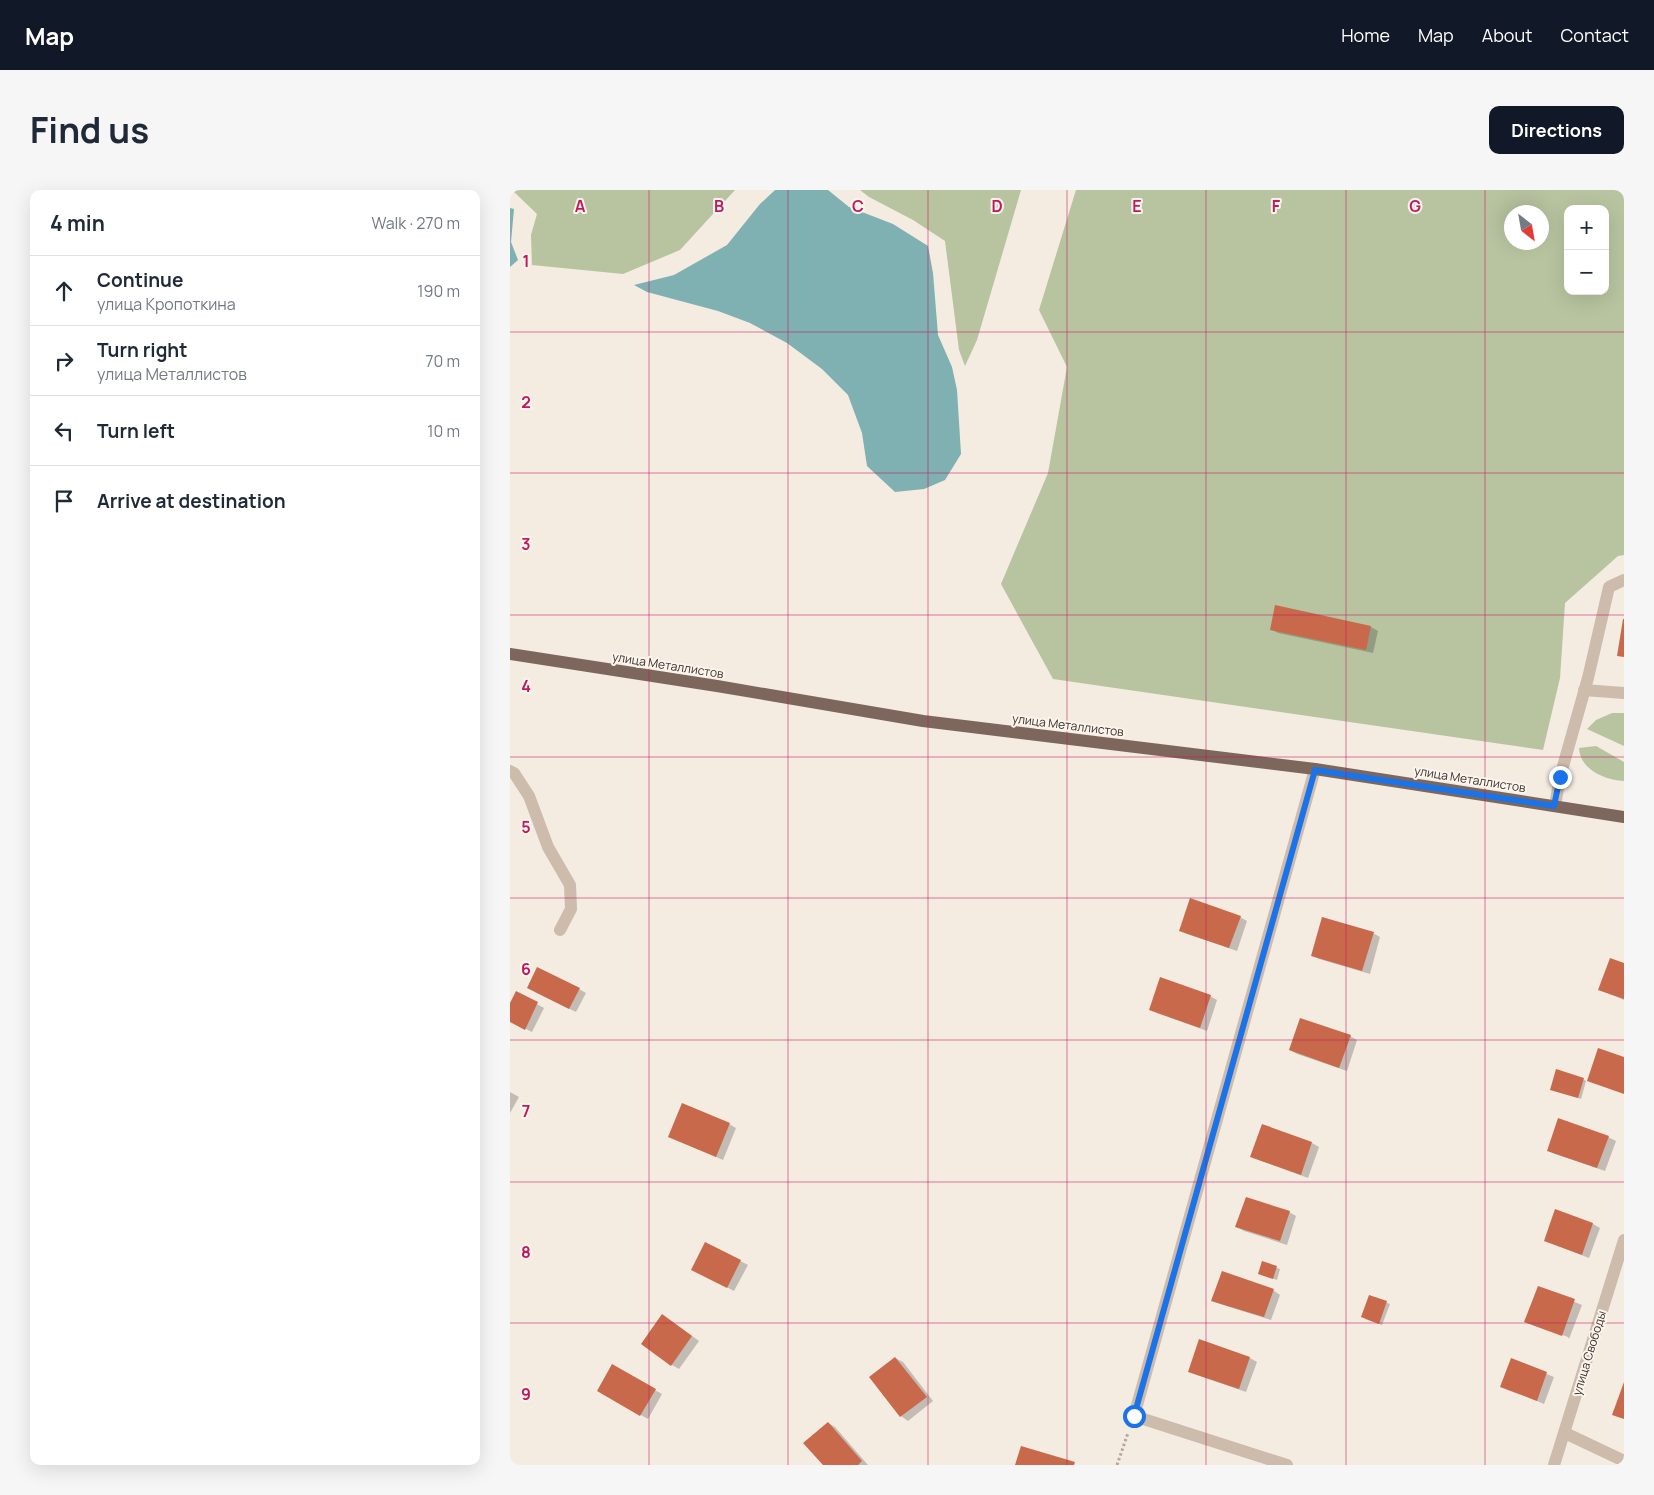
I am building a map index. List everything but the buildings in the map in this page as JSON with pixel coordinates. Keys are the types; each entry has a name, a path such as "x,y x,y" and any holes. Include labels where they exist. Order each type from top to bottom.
{"main road":[{"name":"улица Металлистов","path":"510,654 717,686 922,721 1315,770 1624,817"}],"street":[{"path":"1554,806 1608,587 1624,580"},
{"path":"1584,690 1624,693"},
{"path":"1287,1465 1134,1416 1315,770"},
{"path":"510,771 514,773 528,796 548,847 570,885 571,909 560,930"},
{"name":"улица Свободы","path":"1554,1465 1624,1240"},
{"path":"1565,1433 1624,1461"}],"path":[{"path":"1116,1465 1134,1416"}],"green space":[{"path":"512,190 735,190 680,250 623,274 532,265 531,235 537,214"},
{"path":"860,190 1021,190 977,340 965,366 959,350 945,241 913,220 869,197"},
{"path":"1076,190 1624,190 1624,555 1618,556 1565,603 1560,678 1543,750 1053,679 1001,584 1048,473 1067,367 1039,310"},
{"path":"1612,713 1624,713 1624,746 1587,729 1596,720"},
{"path":"1596,746 1624,762 1624,781 1602,776 1589,768 1584,762 1580,756 1579,748"}],"water":[{"path":"775,190 828,190 849,207 893,224 928,246 933,273 938,335 952,367 957,390 961,454 945,480 924,489 895,492 867,466 862,433 848,395 822,369 787,343 750,323 718,311 647,292 634,285 674,275 727,245 760,204"},
{"path":"510,208 514,209 511,242 518,260 510,267"}],"route":[{"path":"1134,1416 1315,770 1554,806 1560,777"}]}
